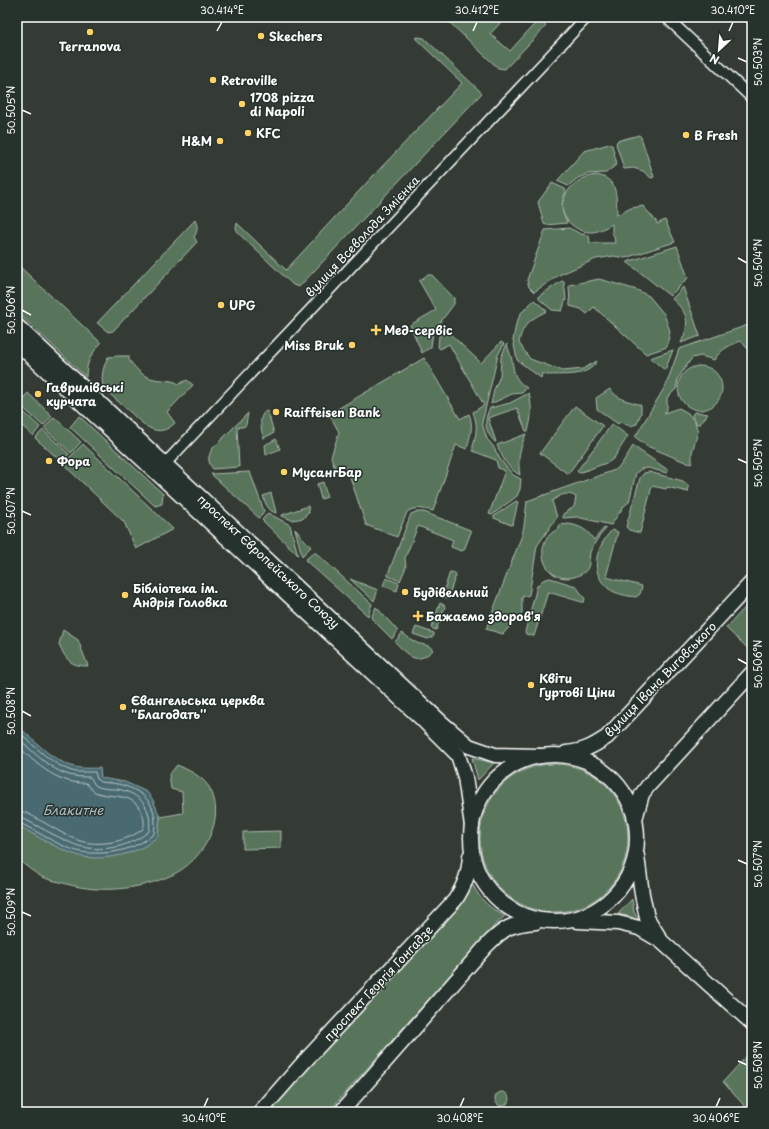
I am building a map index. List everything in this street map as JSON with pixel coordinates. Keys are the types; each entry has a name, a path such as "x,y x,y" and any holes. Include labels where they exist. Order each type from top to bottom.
{"main road":[{"name":"проспект Європейського Союзу","path":"17,326 161,468 458,755 465,777 472,826"},
{"name":"проспект Європейського Союзу","path":"17,343 161,468 469,746 495,755 540,756"},
{"name":"вулиця Івана Виговського","path":"556,755 580,752 593,746 607,736 752,582"},
{"path":"635,819 642,794 648,786 752,673"},
{"path":"551,921 534,919 517,912 498,899 490,891 480,877 474,860 471,843 472,826 478,804 484,794 494,780 513,766 523,761 540,756 571,756 600,768 612,778 622,790 630,804 635,819 642,894 647,918 661,941"},
{"name":"проспект Георгія Гонгадзе","path":"260,1112 303,1063 455,900 467,879 471,843"},
{"path":"566,920 581,917 595,911 607,902 627,879 637,850"},
{"path":"341,1112 487,945 502,930 519,923 566,920 618,923 639,928 661,941 752,1023"}],"street":[{"name":"вулиця Всеволода Змієнка","path":"161,468 587,17"},
{"path":"666,17 752,98"}],"green space":[{"path":"446,17 506,17 490,34 510,51 539,19 546,26 505,69 498,68 449,22"},
{"path":"415,38 424,38 482,93 299,287 293,285 238,233 236,228 237,223 286,270 462,83"},
{"path":"639,135 641,137 654,177 651,178 643,171 633,168 624,169 616,144 617,141"},
{"path":"609,144 612,145 617,164 606,173 588,174 578,178 568,186 557,181 584,151"},
{"path":"596,175 609,180 615,189 617,215 631,208 643,206 657,224 665,220 675,242 625,258 614,256 596,259 559,275 534,292 529,287 527,280 545,230 569,228 581,234 589,235 590,243 615,243 612,233 612,224 595,232 586,232 571,224 562,209 562,202 566,194 575,183 587,177"},
{"path":"552,183 565,189 566,191 562,206 563,214 567,223 544,224 538,202"},
{"path":"195,220 197,228 194,237 197,242 113,331 108,332 97,323"},
{"path":"677,246 688,278 670,296 627,262"},
{"path":"17,264 101,343 94,351 90,359 86,377 17,312"},
{"path":"427,275 432,275 454,298 454,304 433,332 431,347 422,353 410,325 436,310 419,281"},
{"path":"599,279 637,290 649,296 664,314 670,331 667,347 646,354 594,307 587,314 581,309 570,306 569,285"},
{"path":"562,281 564,282 566,299 562,311 552,310 539,299 539,296"},
{"path":"683,287 700,336 681,343 687,324 685,314 678,304 672,299"},
{"path":"534,300 547,311 528,323 520,336 519,343 530,359 563,371 583,369 597,361 593,366 582,373 568,375 547,375 542,373 541,378 517,360 513,340 516,324 521,313"},
{"path":"748,325 752,325 752,354 741,341 726,348 714,360 701,356 692,358 678,378 676,389 667,398 667,410 664,413 679,408 688,413 695,422 698,432 692,452 692,463 690,464 647,446 635,437 666,385 679,349"},
{"path":"443,329 446,330 481,363 501,342 504,344 498,355 482,423 487,439 493,446 500,459 513,475 521,479 520,489 517,496 492,515 489,514 505,471 498,468 496,460 473,451 476,421 473,412 484,405 449,344 440,349 438,347 439,336"},
{"path":"507,344 516,376 527,388 522,393 512,394 491,404 494,390 500,376 501,357"},
{"path":"673,350 665,370 650,358"},
{"path":"129,356 129,360 135,367 148,377 172,381 179,384 187,380 193,385 167,412 175,423 162,430 151,429 140,422 104,389 102,380 108,357"},
{"path":"424,358 460,419 469,414 471,431 467,449 456,445 433,511 413,509 407,512 397,537 366,525 347,468 336,472 331,457 339,432 329,414"},
{"path":"696,366 704,366 716,372 722,384 722,392 716,404 704,410 696,410 684,404 678,392 678,384 684,372"},
{"path":"610,389 616,396 641,405 641,413 637,424 630,426 620,422 618,424 597,409 596,398"},
{"path":"28,393 52,416 43,426 18,403"},
{"path":"529,393 531,412 528,431 526,431 517,408 488,418 495,442 489,434 486,426 486,417 490,408 510,403"},
{"path":"17,406 40,427 33,436 17,421"},
{"path":"575,406 603,426 568,474 540,453"},
{"path":"266,411 268,412 274,433 263,438 261,420"},
{"path":"248,413 246,425 243,427 237,427 239,467 213,469 209,459 212,449"},
{"path":"693,413 708,414 700,424 697,424 692,416"},
{"path":"79,416 163,494 162,504 155,506 70,427"},
{"path":"54,417 81,442 71,453 44,428"},
{"path":"612,424 628,436 614,458 609,462 579,473 577,471"},
{"path":"43,430 69,454 62,462 35,438"},
{"path":"526,434 520,454 520,475 509,466 503,458 497,445"},
{"path":"276,439 280,449 266,455 265,445"},
{"path":"83,444 173,529 136,549 124,522 63,464"},
{"path":"633,446 668,470 667,473 648,468 641,469 636,473 629,502 624,506 611,525 577,517 563,518 563,514 574,507 576,497 573,495 564,494 552,501 557,517 537,546 529,595 522,597 522,613 503,634 486,629 522,535 527,501 615,470 621,465"},
{"path":"250,472 264,511 259,518 211,474"},
{"path":"649,472 683,481 689,486 688,492 667,487 666,489 652,486 640,533 629,530 626,527 640,478 644,473"},
{"path":"323,482 327,497 321,499 317,484"},
{"path":"271,493 276,513 269,509 263,496"},
{"path":"516,501 518,502 513,524 511,525 494,518 494,516"},
{"path":"308,506 309,513 306,514 304,518 292,520 282,516 282,515"},
{"path":"416,512 424,512 470,530 471,532 464,550 461,551 451,547 453,540 418,526 405,558 406,567 400,581 388,576 388,574 411,514"},
{"path":"268,513 290,525 298,555 262,520"},
{"path":"569,524 583,529 594,540 604,528 606,529 601,534 590,552 589,565 585,572 567,578 558,576 551,572 543,557 543,548 545,540 559,529 559,525"},
{"path":"295,529 311,547 302,556"},
{"path":"612,530 618,532 606,577 642,586 640,594 636,597 612,591 602,582 598,575 598,552 606,537"},
{"path":"313,553 316,553 372,604 368,616 305,560"},
{"path":"450,572 455,573 456,575 447,598 442,596"},
{"path":"386,578 399,583 397,591 383,586"},
{"path":"550,578 576,586 585,599 584,602 548,592 534,636 526,634 525,632 537,586 543,580"},
{"path":"350,579 378,590 374,601"},
{"path":"752,600 752,652 726,628"},
{"path":"440,603 445,607 436,630 431,628"},
{"path":"376,607 398,631 392,639 371,618"},
{"path":"416,627 434,633 434,636 428,639 413,634"},
{"path":"63,630 78,640 88,666 77,665 69,661 64,654 59,644"},
{"path":"402,633 415,642 427,645 433,650 421,658 408,655 395,642"},
{"path":"472,758 494,763 478,780"},
{"path":"561,764 575,767 595,776 611,791 616,797 625,817 628,838 627,852 619,873 616,879 601,895 595,900 575,909 561,912 547,912 533,909 513,900 492,879 481,852 480,831 483,817 492,797 513,776 540,765"},
{"path":"177,765 194,774 206,783 214,799 216,812 214,825 202,849 194,860 172,875 145,885 116,889 88,888 44,878 17,859 17,825 53,845 158,836 160,817 183,813 182,792 171,789 169,775"},
{"path":"281,831 281,848 243,849 243,832"},
{"path":"473,885 486,904 505,916 496,924 328,1112 268,1112"},
{"path":"632,899 634,912 640,922 632,917 618,914"},
{"path":"752,1050 752,1112 750,1112 723,1082"},
{"path":"499,1092 505,1092 509,1096 509,1102 505,1106 499,1106 495,1102 495,1096"}],"water":[{"name":"Блакитне","path":"17,725 51,755 59,760 78,768 100,768 101,778 125,782 147,792 153,800 160,817 158,836 143,847 129,853 112,857 95,858 73,854 17,825"}],"place":[{"name":"Terranova","path":"90,32"},
{"name":"Skechers","path":"261,36"},
{"name":"Retroville","path":"213,80"},
{"name":"1708 pizza di Napoli","path":"242,104"},
{"name":"KFC","path":"248,133"},
{"name":"B Fresh","path":"686,135"},
{"name":"H&M","path":"220,141"},
{"name":"UPG","path":"221,305"},
{"name":"Мед-сервіс","path":"376,330"},
{"name":"Miss Bruk","path":"352,345"},
{"name":"Гаврилівські курчата","path":"38,394"},
{"name":"Raiffeisen Bank","path":"276,412"},
{"name":"Фора","path":"49,461"},
{"name":"МусангБар","path":"284,472"},
{"name":"Будівельний","path":"405,592"},
{"name":"Бібліотека ім. Андрія Головка","path":"125,595"},
{"name":"Бажаємо здоров'я","path":"418,616"},
{"name":"Квіти Гуртові Ціни","path":"531,685"},
{"name":"Євангельська церква ''Благодать''","path":"123,707"}]}
